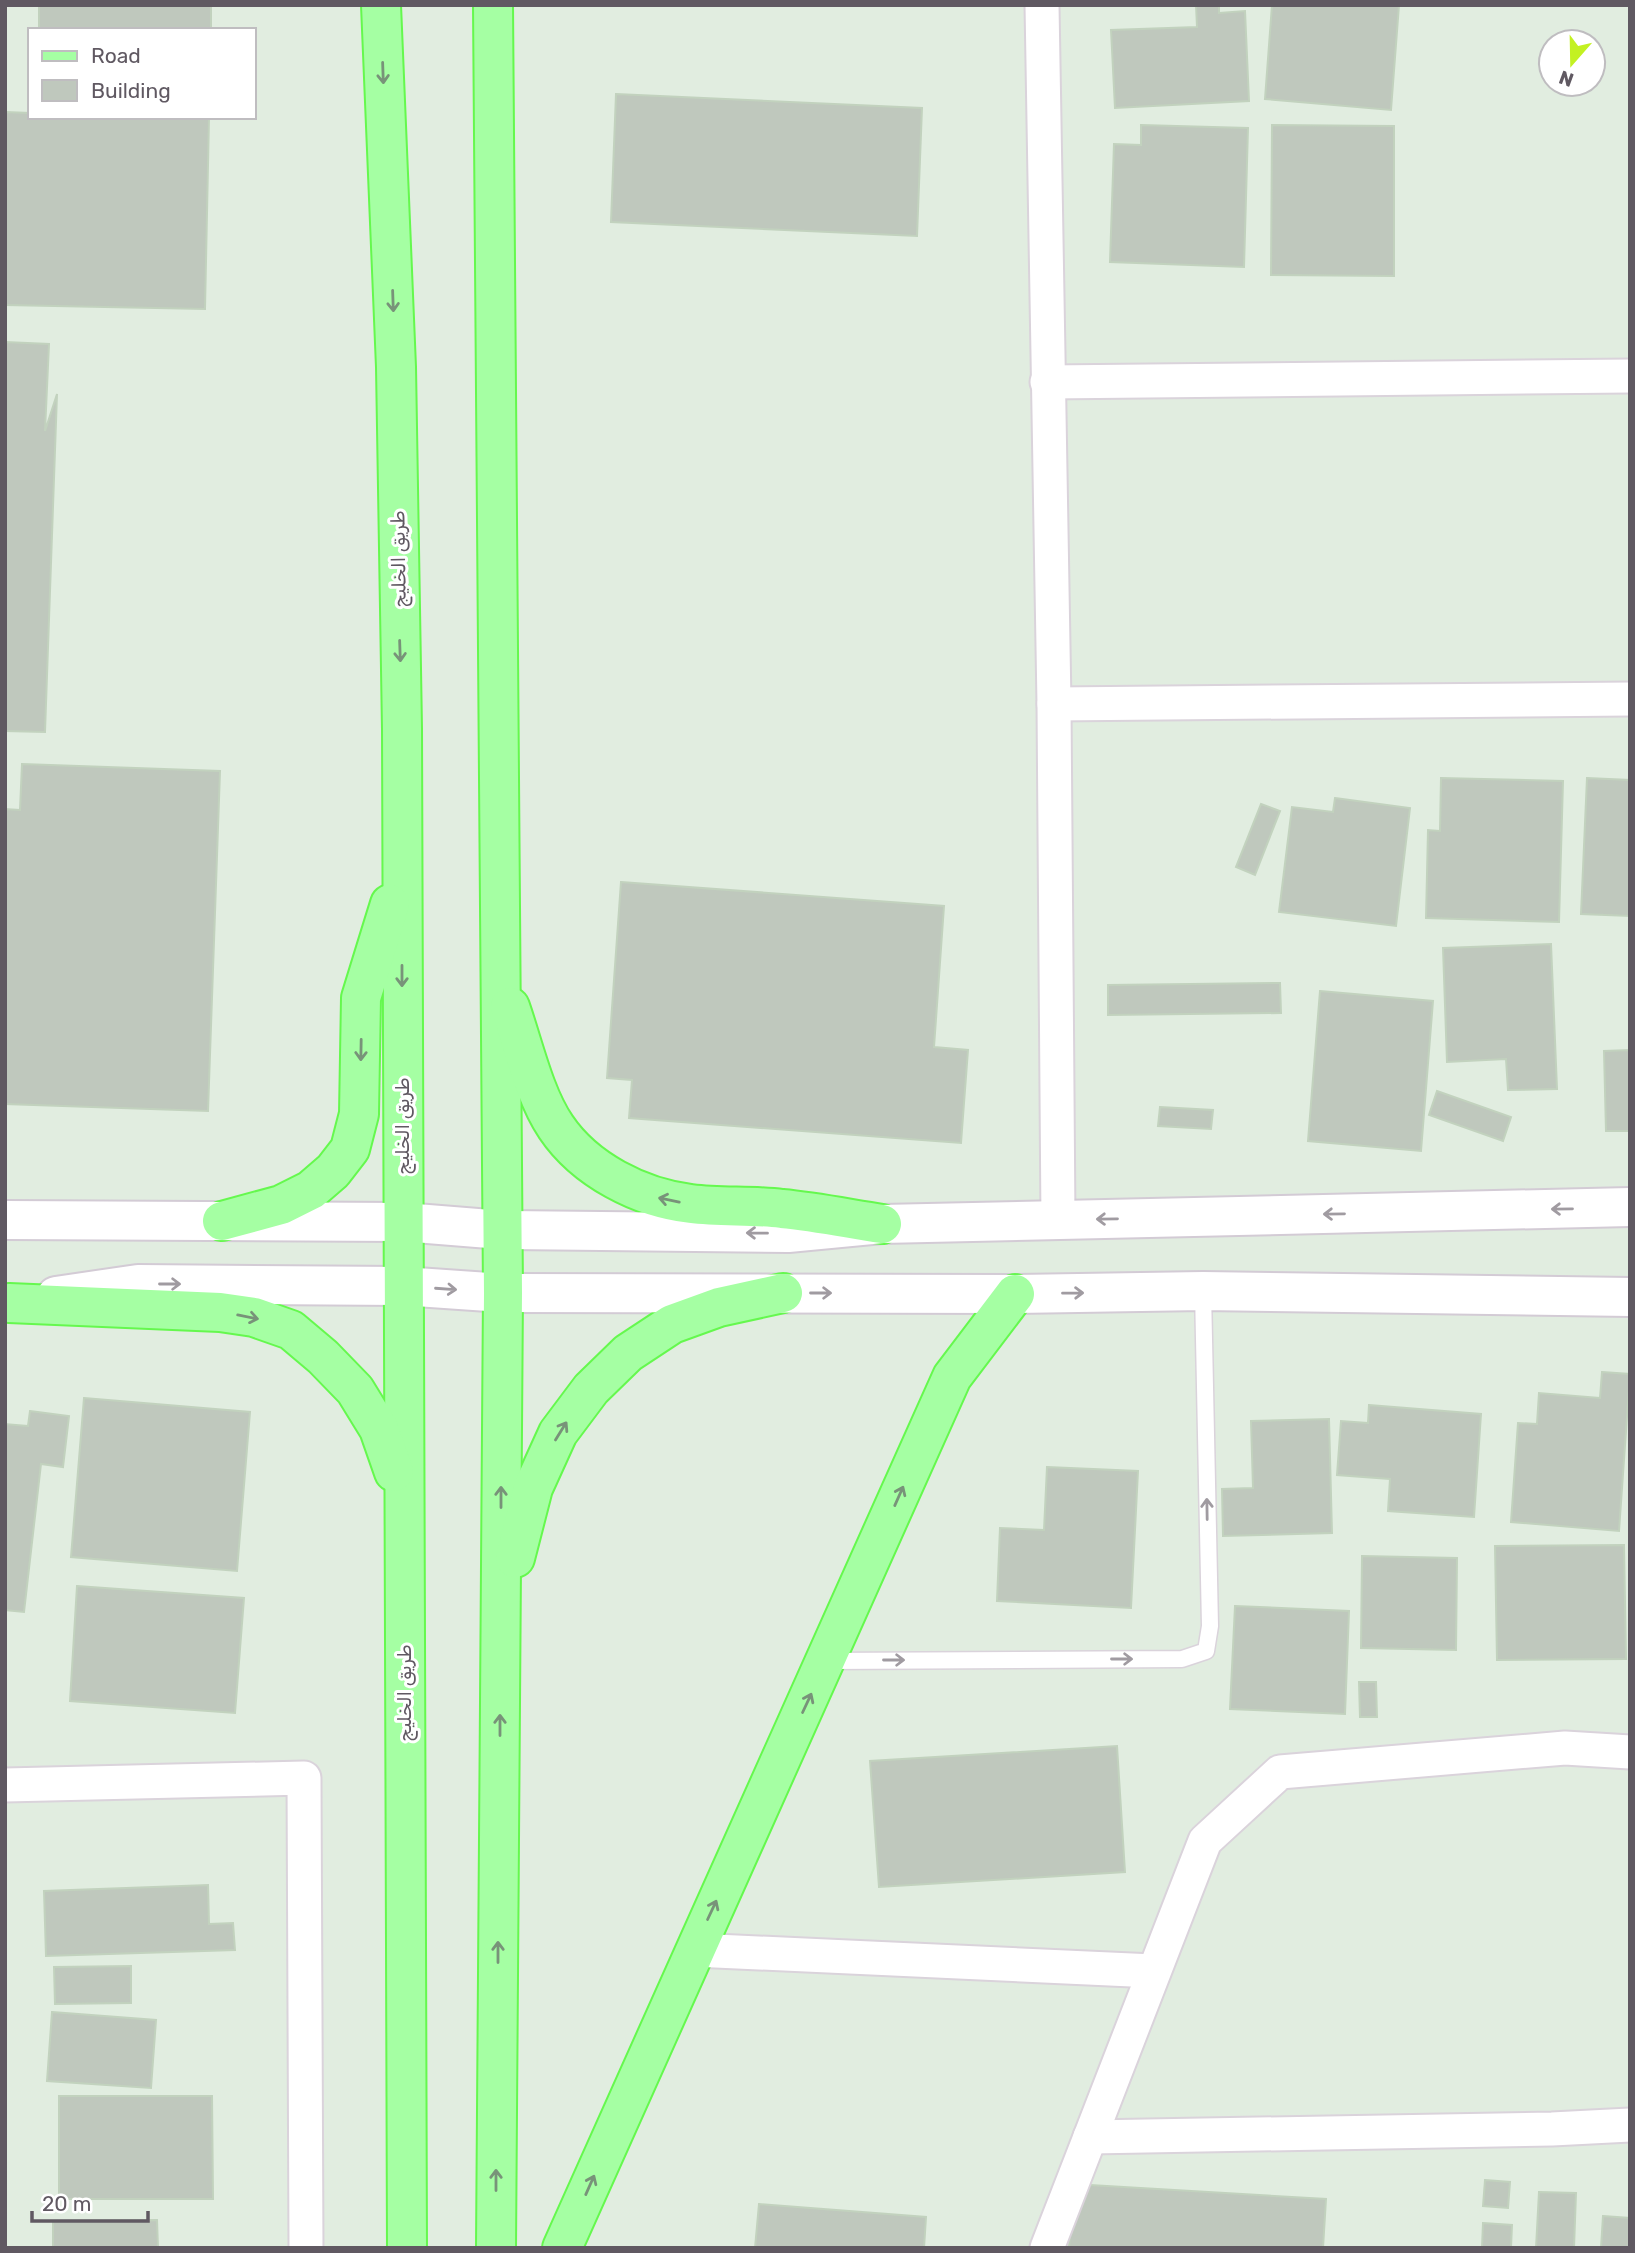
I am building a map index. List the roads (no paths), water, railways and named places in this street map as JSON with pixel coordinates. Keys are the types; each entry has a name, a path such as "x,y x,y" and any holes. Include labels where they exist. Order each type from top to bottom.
{"main road":[{"name":"طريق الخليج","path":"379,12 396,367 402,866 407,2248"},
{"path":"496,12 503,1293 496,2248"},
{"path":"222,1221 281,1205 311,1190 333,1171 350,1149 360,1105 361,998 402,866"},
{"path":"500,975 538,1090 555,1126 580,1155 608,1176 651,1196 691,1205 780,1208 882,1224"},
{"path":"501,1611 533,1488 558,1433 591,1389 628,1353 673,1324 719,1307 783,1293"},
{"path":"562,2248 952,1377 1015,1294"},
{"path":"7,1303 219,1312 254,1317 291,1330 323,1357 355,1390 379,1429 403,1495"}],"street":[{"path":"1042,5 1054,704 1058,1221"},
{"path":"1047,382 1630,376"},
{"path":"1054,704 1630,699"},
{"path":"5,1220 402,1222 502,1230 788,1233 882,1224 1630,1207"},
{"path":"7,1303 138,1283 402,1286 503,1293 1015,1294 1203,1291 1630,1297"},
{"path":"1047,2248 1205,1841 1280,1772 1565,1748 1630,1752"},
{"path":"5,1786 304,1779 306,2248"},
{"path":"694,1950 1154,1971"},
{"path":"1090,2137 1552,2129 1630,2125"}],"lane":[{"path":"826,1661 1182,1659 1206,1651 1210,1626 1203,1291"}]}
